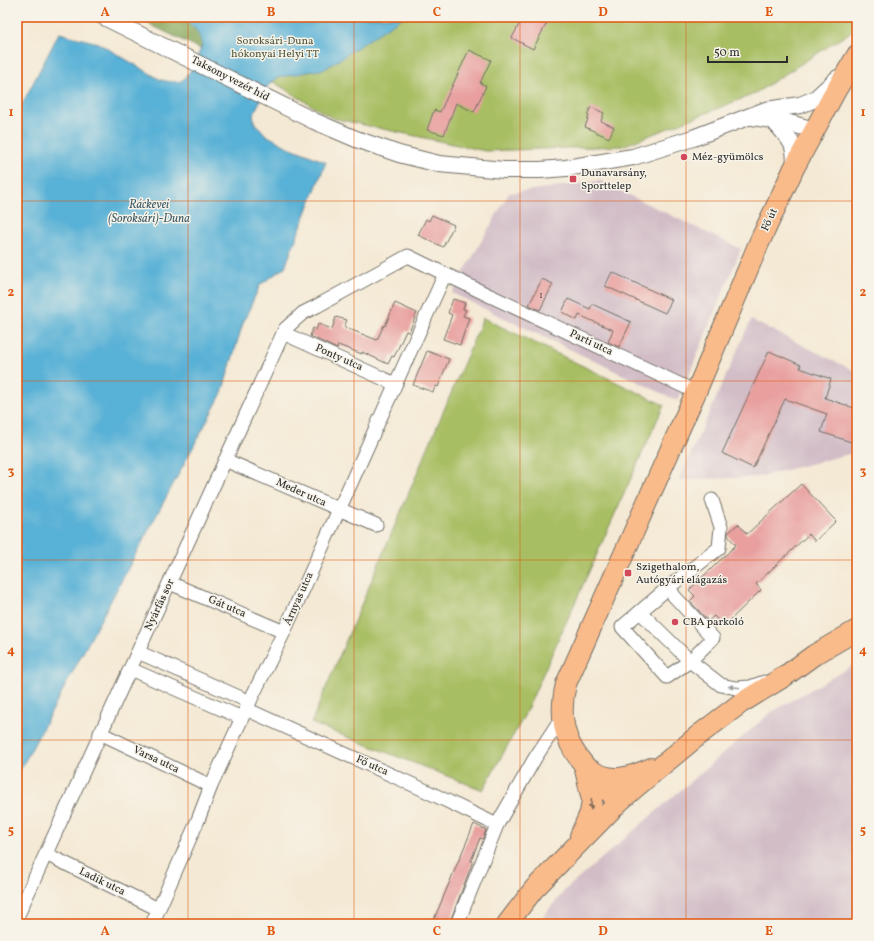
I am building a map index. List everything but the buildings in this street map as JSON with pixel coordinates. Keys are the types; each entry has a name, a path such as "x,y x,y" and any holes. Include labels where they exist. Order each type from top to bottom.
{"main road":[{"name":"Fő út","path":"584,765 574,752 562,717 562,700 566,684 696,392 759,243 794,168 854,60"},
{"path":"507,924 534,889 619,802 669,759 741,703 785,676 814,655 857,630"},
{"path":"584,765 602,776 615,779 636,775 669,759"},
{"path":"584,765 619,802"},
{"path":"575,847 590,813 592,800 584,765"}],"street":[{"name":"Taksony vezér híd","path":"104,17 314,122 356,139 399,154 439,164 504,170 566,168 633,157 693,138 766,110 800,105 815,99 829,88 854,60"},
{"path":"782,107 792,107 800,111 810,119 814,130"},
{"path":"749,117 772,119 814,130"},
{"path":"772,119 791,140 796,156 794,168"},
{"name":"Nyárfás sor","path":"17,917 285,329 303,312 317,306 408,256 445,274"},
{"name":"Parti utca","path":"445,274 696,392"},
{"name":"Árnyas utca","path":"152,924 198,820 211,786 284,632 445,274"},
{"name":"Ponty utca","path":"283,333 395,384"},
{"name":"Meder utca","path":"226,460 376,525"},
{"path":"669,587 674,596 713,638 690,661 667,677 622,627 669,587 720,548 721,527 712,500"},
{"name":"Gát utca","path":"170,583 284,632"},
{"path":"640,612 690,661 721,685 736,688 750,687 785,676"},
{"name":"Fő utca","path":"138,652 246,710 420,788 497,825"},
{"name":"Fő utca","path":"130,669 246,710"},
{"path":"457,924 497,825 535,758 562,717"},
{"name":"Varsa utca","path":"100,733 211,786"},
{"name":"Ladik utca","path":"46,854 158,909"}],"shaded area":[{"path":"600,181 741,249 678,401 452,293 509,193"},
{"path":"751,320 857,372 857,452 758,477 679,480"},
{"path":"857,663 857,924 537,924 565,890 770,713"}],"green space":[{"path":"134,17 178,17 193,26 201,38 201,49"},
{"name":"Soroksári-Duna hókonyai Helyi TT","path":"178,17 857,17 857,23 851,32 754,94 623,146 485,151 332,118 272,81 202,45 199,35 194,28"},
{"path":"483,318 664,405 524,716 483,790 311,723"}],"water":[{"name":"Ráckevei (Soroksári)-Duna","path":"178,17 403,17 325,69 280,77 272,81 267,87 253,115 255,123 266,135 286,146 326,162 285,267 260,285 243,323 222,393 17,776 17,114 59,33 98,43 161,80 174,82 181,81 190,70 202,45 199,35 194,28"}],"place":[{"name":"Méz-gyümölcs","path":"684,157"},
{"name":"Dunavarsány, Sporttelep","path":"573,179"},
{"name":"Szigethalom, Autógyári elágazás","path":"628,573"},
{"name":"CBA parkoló","path":"675,622"}]}
